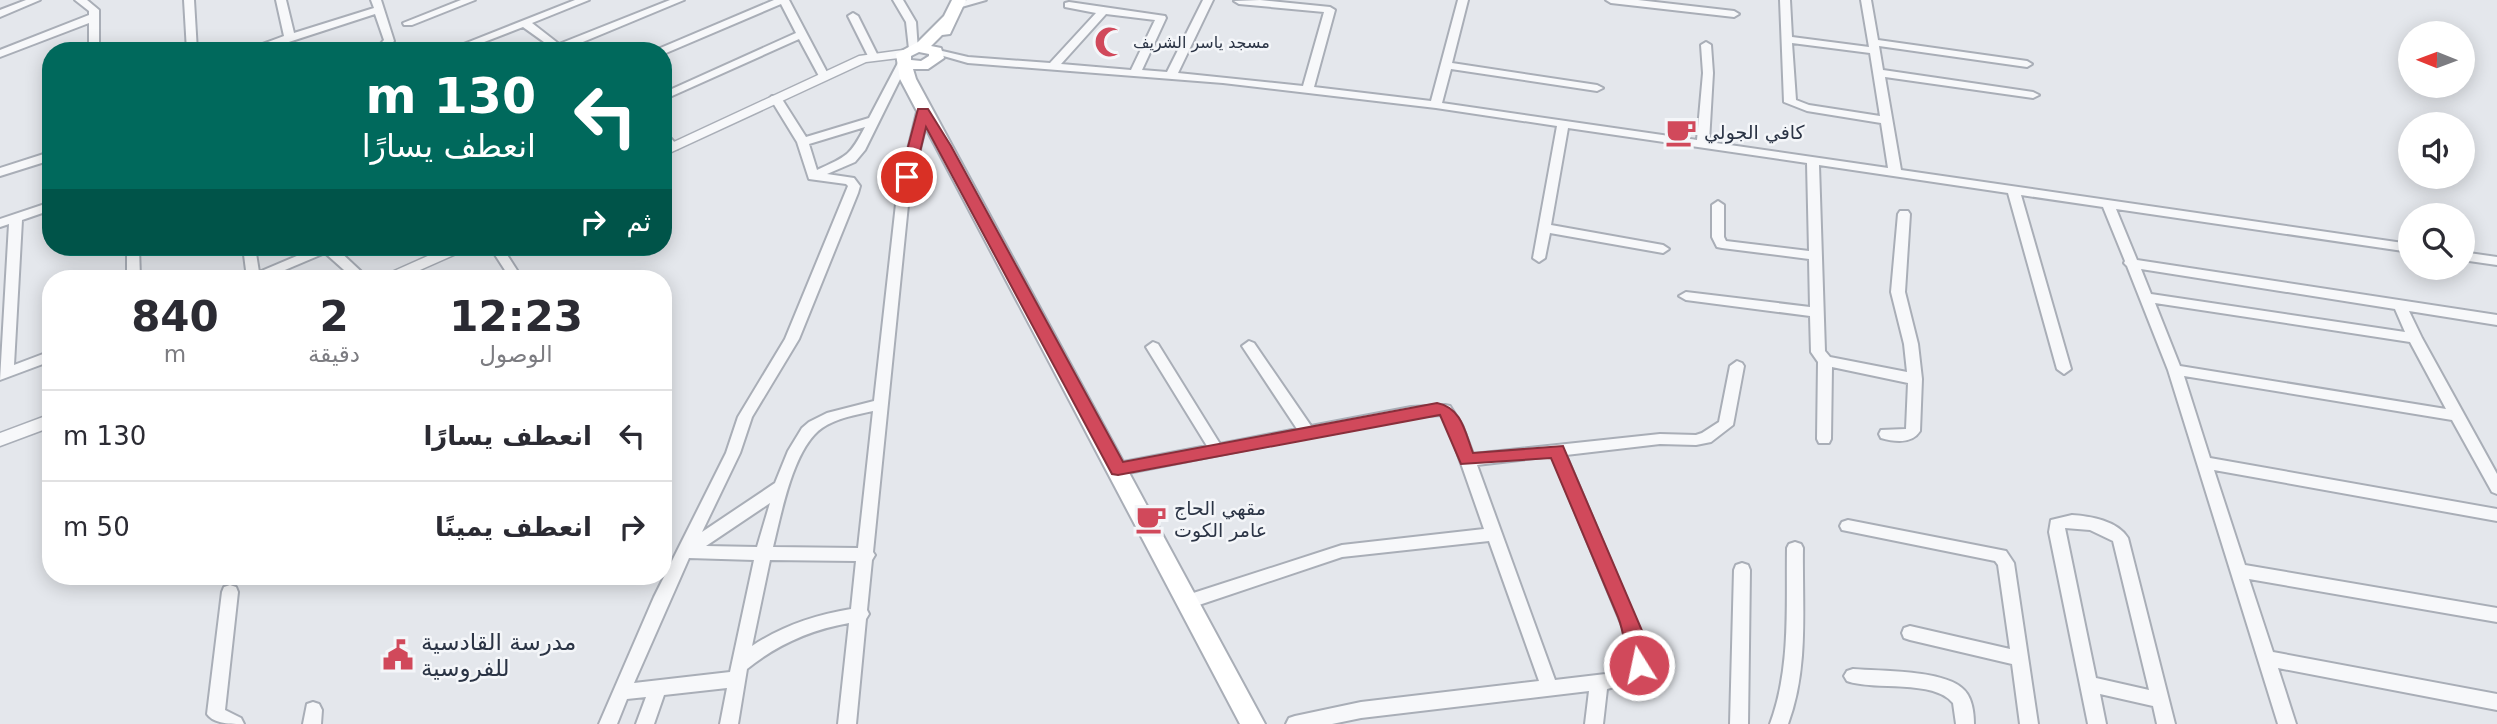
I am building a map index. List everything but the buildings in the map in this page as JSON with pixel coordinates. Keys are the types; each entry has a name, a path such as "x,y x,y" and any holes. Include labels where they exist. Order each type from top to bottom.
{"main road":[{"path":"913,90 916,78 933,58 959,2"},
{"path":"909,55 950,19"},
{"path":"909,55 933,58"},
{"path":"909,55 913,90 923,112 944,146 1253,724"}],"street":[{"path":"0,14 35,0"},
{"path":"80,0 93,8 94,42"},
{"path":"189,0 191,42"},
{"path":"281,0 290,38"},
{"path":"408,23 470,0"},
{"path":"475,42 584,0"},
{"path":"577,42 679,0"},
{"path":"672,47 783,0 824,76"},
{"path":"813,176 851,159 859,150 909,55 911,22 898,0"},
{"path":"959,2 981,0"},
{"path":"1171,76 1208,0"},
{"path":"1436,105 1463,0"},
{"path":"1611,0 1734,14"},
{"path":"1785,0 1790,102 1807,108 1886,120"},
{"path":"1866,0 1895,171"},
{"path":"1239,1 1332,5 1308,89"},
{"path":"277,42 378,5 388,42"},
{"path":"1069,5 1162,19 1135,74"},
{"path":"1054,66 1103,11"},
{"path":"853,16 873,56"},
{"path":"0,54 94,17"},
{"path":"525,23 548,42"},
{"path":"672,93 802,34"},
{"path":"1787,38 2027,64"},
{"path":"1703,144 1709,73 1706,45"},
{"path":"672,147 873,56 909,55"},
{"path":"933,58 1171,76 1436,105 2398,246"},
{"path":"1446,65 1597,88"},
{"path":"1879,73 2033,95"},
{"path":"776,99 803,142 813,176"},
{"path":"847,724 903,195 923,112"},
{"path":"803,142 872,121"},
{"path":"1539,258 1563,122"},
{"path":"0,172 42,159"},
{"path":"1813,160 1818,352 1825,361 1824,439"},
{"path":"672,577 733,453 745,417 792,339 850,201 854,186 850,181 813,176"},
{"path":"2013,189 2064,369"},
{"path":"2108,203 2175,370 2287,724"},
{"path":"1718,205 1718,237 1722,244 1814,256"},
{"path":"0,223 42,209"},
{"path":"1886,434 1910,435 1913,430 1915,379 1911,344 1898,292 1904,214"},
{"path":"16,218 3,374 42,359"},
{"path":"1544,228 1663,248"},
{"path":"273,270 307,256"},
{"path":"337,256 352,270"},
{"path":"405,270 432,256"},
{"path":"2475,258 2497,261"},
{"path":"2130,263 2497,320"},
{"path":"1686,296 1818,312"},
{"path":"2144,297 2415,338"},
{"path":"2400,305 2415,338 2497,488"},
{"path":"1250,346 1307,432"},
{"path":"1153,347 1216,449"},
{"path":"1825,361 1915,379"},
{"path":"1467,460 1660,439 1706,438 1726,425 1737,366"},
{"path":"2175,370 2457,415"},
{"path":"729,724 737,673 781,487 805,433 823,419 881,404"},
{"path":"1118,469 1307,432 1437,409 1445,410 1451,417 1549,686"},
{"path":"0,440 42,424"},
{"path":"1295,724 1361,710 1599,681 1633,674 1639,665 1639,650 1557,451"},
{"path":"2206,463 2497,515"},
{"path":"685,552 781,487"},
{"path":"2097,724 2057,532 2057,524 2064,520 2105,529 2120,538 2166,724"},
{"path":"1848,526 2000,556 2006,563 2029,724"},
{"path":"1187,602 1342,551 1494,534"},
{"path":"1779,724 1788,704 1795,548"},
{"path":"685,552 867,555"},
{"path":"1739,724 1742,570"},
{"path":"2240,571 2497,615"},
{"path":"608,724 668,585"},
{"path":"230,592 215,707 216,714 235,724"},
{"path":"621,692 737,673 767,643 794,629 860,614"},
{"path":"1910,633 2020,658"},
{"path":"2266,657 2497,702"},
{"path":"1853,676 1943,687 1957,694 1963,704 1965,724"},
{"path":"1594,724 1599,681"},
{"path":"2089,684 2160,700"},
{"path":"645,724 658,688"}],"place":[{"name":"مسجد ياسر الشريف","path":"1110,42"},
{"name":"كافي الجولي","path":"1681,132"},
{"name":"مقهي الحاج عامر الكوت","path":"1151,519"},
{"name":"مدرسة القادسية للفروسية","path":"398,655"}],"route":[{"path":"907,177 923,112 944,146 1118,469 1437,409 1445,410 1451,417 1467,460 1557,451 1628,617 1639,650 1639,665"}]}
